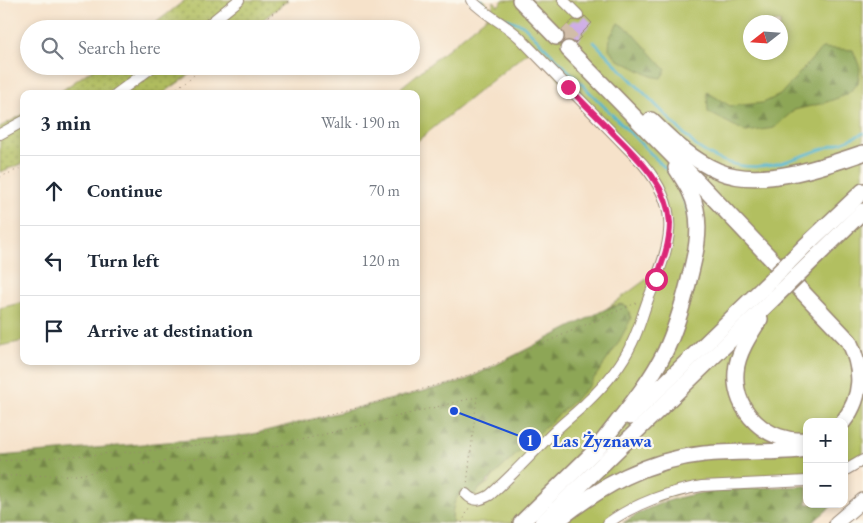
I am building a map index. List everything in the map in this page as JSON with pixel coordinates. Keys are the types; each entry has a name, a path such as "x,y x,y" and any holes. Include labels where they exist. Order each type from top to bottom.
{"highway":[{"path":"520,0 559,33 533,0"},
{"path":"572,46 665,141 849,341 860,364 862,379 856,405 846,418"},
{"path":"665,141 712,168 731,175 750,178 765,178 786,174 863,153"},
{"path":"665,141 683,156 843,320 856,335 863,347"},
{"path":"594,451 641,390 665,351 678,318 696,254 698,219 693,199 665,141"},
{"path":"542,523 811,252 863,190"},
{"path":"811,252 863,211"},
{"path":"521,523 594,451 771,291"},
{"path":"771,291 741,354 736,372 737,390 747,413 762,429 790,440 803,440"},
{"path":"848,429 863,409"},
{"path":"554,523 581,501 606,485 634,471 658,463 704,454 803,450"}],"main road":[{"path":"836,523 863,500"}],"lane":[{"path":"214,20 239,0"},
{"path":"466,494 470,498 482,500 499,487 599,390 632,344 665,257 670,224 666,202 657,182 632,152 519,37 502,22 480,11 471,0"},
{"path":"563,0 578,15"},
{"path":"121,90 142,75"},
{"path":"0,134 20,123"},
{"path":"848,469 863,460"},
{"path":"608,523 625,511 688,488 803,481"}],"path":[{"path":"264,20 290,0"},
{"path":"174,90 194,75"},
{"path":"0,177 20,169"},
{"path":"0,461 172,449 237,438 350,410 468,376 649,298"},
{"path":"0,476 78,475 132,465 248,453 477,397 466,494"},
{"path":"462,523 468,509 476,500"}],"green space":[{"path":"185,0 288,0 262,20 159,20"},
{"path":"471,0 484,0 492,9 494,1 498,6 503,0 863,0 863,457 848,466 848,418 803,418 803,481 693,487 603,523 452,523 453,507 458,496 461,493 471,495 489,482 615,305 606,309 652,275 663,242 665,220 655,182 531,49 420,139 420,90 398,90 416,75 420,75 420,72 488,16"},
{"path":"618,23 631,31 666,70 661,78 651,76 617,59 609,49 610,37"},
{"path":"822,48 853,50 860,68 858,84 846,95 824,103 794,110 774,128 746,132 708,112 707,92 730,106 763,103 780,95"},
{"path":"84,75 189,75 168,90 63,90"},
{"path":"20,116 20,164 0,172 0,127"},
{"path":"20,303 20,342 0,346 0,308"},
{"path":"621,304 627,306 631,319 616,347 588,387 472,496 465,496 461,493 458,496 452,511 452,523 0,523 0,456 249,435 464,381 606,309"},
{"path":"803,486 803,508 829,508 812,523 623,523 644,511 689,495 735,489"}],"building":[{"path":"585,16 592,23 580,35 581,37 575,43 565,40 562,30 573,20 580,21"}],"waterway":[{"path":"480,0 487,8"},
{"path":"495,14 523,25 671,174"},
{"path":"594,42 696,146 726,162 741,166 769,165 784,162 863,133"},
{"path":"679,187 689,214 690,232"}],"tunnel":[{"path":"562,30 575,43"}],"place":[{"name":"Las Żyznawa","path":"454,411"}],"route":[{"path":"568,87 643,164 657,182 664,196 669,215 669,237 665,257 656,279"}]}
